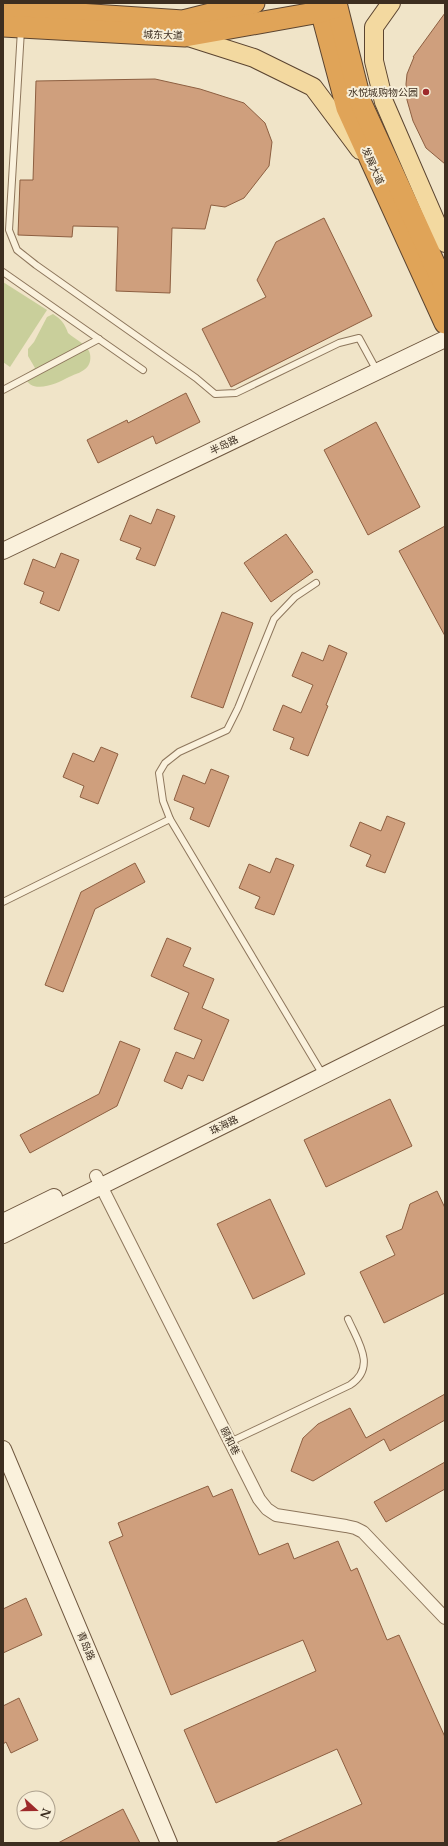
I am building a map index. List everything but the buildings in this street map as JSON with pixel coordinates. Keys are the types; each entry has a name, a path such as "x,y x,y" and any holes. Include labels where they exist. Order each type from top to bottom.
{"highway":[{"name":"城东大道","path":"3,9 184,28 254,3"},
{"name":"城东大道","path":"12,27 184,28 331,5"},
{"name":"发展大道","path":"331,5 347,108 445,323"},
{"name":"发展大道","path":"331,5 361,103 445,287"}],"main road":[{"path":"214,3 184,28 254,58 312,87 374,168"},
{"path":"391,3 374,28 374,61 384,102 445,243"}],"street":[{"name":"半岛路","path":"3,551 445,339"},
{"name":"珠海路","path":"321,1072 445,1005"},
{"name":"珠海路","path":"3,1222 99,1181 321,1072 445,1015"},
{"name":"珠海路","path":"3,1235 99,1181"},
{"name":"颐和巷","path":"99,1181 259,1499 267,1509 276,1515 351,1527 363,1532 445,1618"},
{"name":"青岛路","path":"3,1449 170,1843"}],"lane":[{"path":"12,27 9,230 18,250 36,265 196,378 215,394 236,393 339,343 359,338 377,372"},
{"path":"3,272 143,370"},
{"path":"3,390 99,339"},
{"path":"316,583 295,597 274,618 241,702 227,730 179,752 162,768 159,773 163,801 170,819 321,1072"},
{"path":"3,902 170,819"},
{"path":"230,1442 350,1385 359,1379 364,1368 362,1352 348,1319"}],"green space":[{"path":"3,282 47,310 10,367 3,362"},
{"path":"53,314 66,327 68,333 87,348 90,353 90,361 86,368 79,373 51,385 37,387 27,381 24,375 35,368 28,356 28,349 34,342 47,317"}],"place":[{"name":"水悦城购物公园","path":"426,92"}]}
